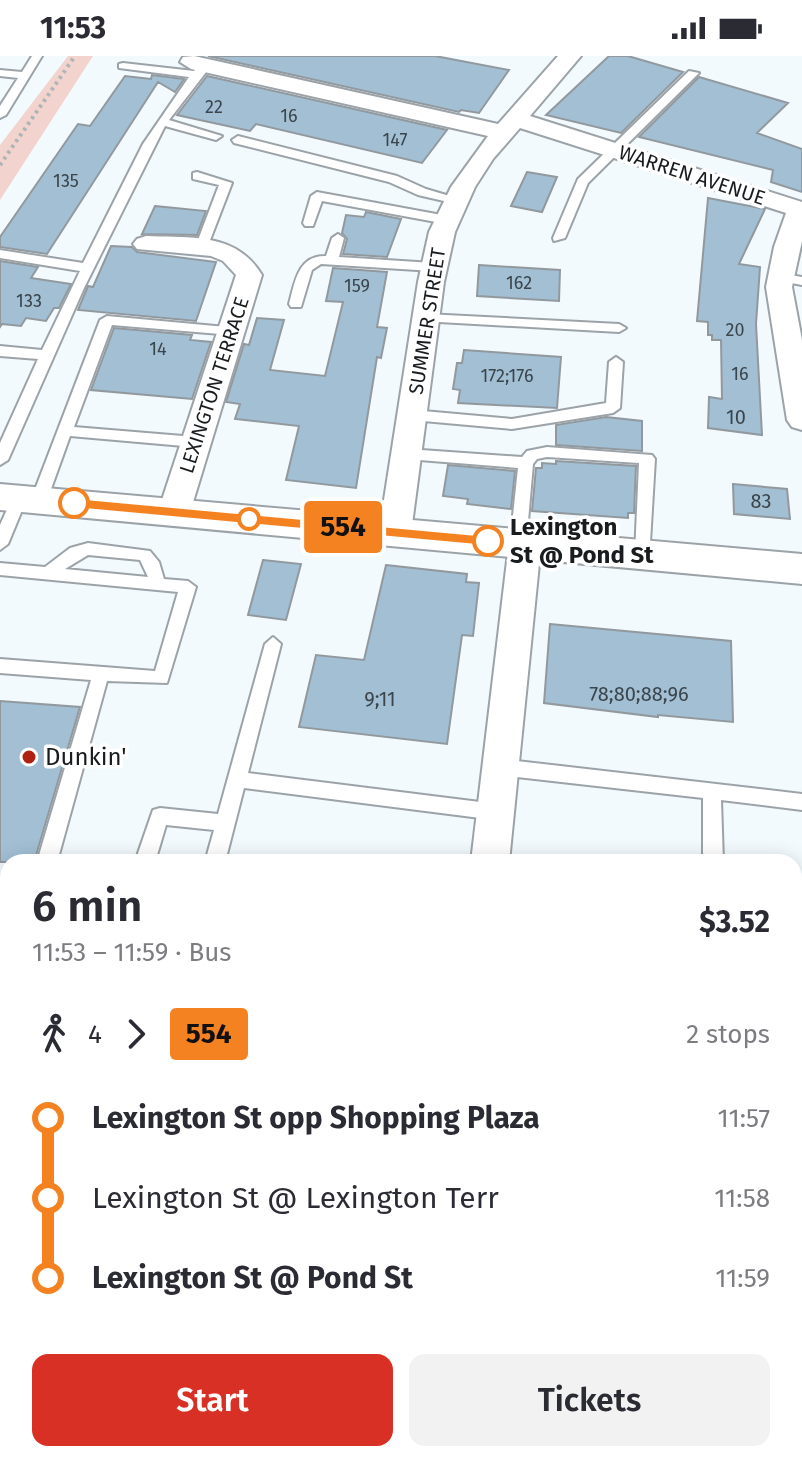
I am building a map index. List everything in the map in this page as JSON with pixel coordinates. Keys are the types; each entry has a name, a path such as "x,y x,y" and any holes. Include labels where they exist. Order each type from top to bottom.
{"main road":[{"path":"19,498 802,569"}],"street":[{"name":"SUMMER STREET","path":"395,532 433,267 452,210 477,166 570,56"},
{"name":"WARREN AVENUE","path":"198,64 614,150 800,209 791,279 780,306 798,384 802,420"},
{"name":"LEXINGTON TERRACE","path":"146,244 201,248 228,254 247,269 248,281 174,512"},
{"path":"491,854 521,544"}],"lane":[{"path":"0,115 37,56"},
{"path":"123,66 198,64"},
{"path":"0,460 87,268 163,122 198,64"},
{"path":"0,73 23,75"},
{"path":"559,238 582,182 693,73"},
{"path":"163,122 216,136"},
{"path":"238,140 393,179 452,210"},
{"path":"197,176 226,183 201,248"},
{"path":"309,223 317,196 452,210"},
{"path":"332,259 338,238"},
{"path":"0,254 87,268"},
{"path":"296,304 306,268 313,262 332,259 433,267"},
{"path":"426,318 619,328"},
{"path":"0,544 19,498 67,431 79,389 107,320 232,331"},
{"path":"0,351 46,355"},
{"path":"412,415 522,423 567,417 592,407 613,408 616,362"},
{"path":"67,431 195,442"},
{"path":"521,544 526,463 532,455 547,452 647,459 643,555"},
{"path":"407,454 526,463"},
{"path":"49,573 76,552 101,550 147,557 158,584"},
{"path":"0,569 188,587 161,678 0,666"},
{"path":"217,854 273,644"},
{"path":"49,854 101,673"},
{"path":"500,767 802,802"},
{"path":"237,779 496,812"},
{"path":"712,792 713,854"},
{"path":"148,854 160,816 225,823"}],"path":[{"path":"0,165 75,56"}],"shaded area":[{"path":"68,56 93,56 0,200 0,145"}],"building":[{"path":"208,56 435,56 509,70 479,113 459,112"},
{"path":"609,56 628,56 683,72 621,133 546,115"},
{"path":"152,75 184,79 175,92 158,82 47,254 0,247 0,237 78,124 90,126 125,76 151,79"},
{"path":"207,76 447,130 422,163 256,124 250,131 177,115"},
{"path":"699,77 788,103 757,133 802,149 802,192 771,182 773,170 639,137"},
{"path":"527,172 557,177 542,212 511,206"},
{"path":"708,198 765,209 739,264 760,267 756,324 762,435 708,428 709,397 722,399 721,340 712,340 712,335 708,335 708,322 697,321"},
{"path":"155,206 206,211 197,235 142,234"},
{"path":"366,212 401,219 387,257 343,254 347,239 342,233 346,215 364,217"},
{"path":"111,246 216,262 196,321 78,310 88,286 93,287"},
{"path":"0,261 38,267 31,278 71,284 59,308 54,308 46,321 26,318 21,326 2,324 0,327"},
{"path":"479,265 560,270 559,301 477,296"},
{"path":"333,268 387,272 377,327 387,328 381,358 377,357 356,488 286,480 299,426 235,419 240,404 226,402 244,344 249,345 257,318 284,320 270,370 325,376 343,302 326,301"},
{"path":"114,328 192,335 190,340 211,342 192,399 91,390"},
{"path":"464,350 561,357 557,408 458,403 460,390 453,389 457,363 462,363"},
{"path":"606,417 642,421 642,451 556,445 556,425"},
{"path":"556,461 636,466 634,513 628,513 628,518 532,511 536,468 542,468 542,463 556,464"},
{"path":"448,465 515,471 511,509 467,504 468,499 443,496"},
{"path":"733,484 787,489 790,519 734,514"},
{"path":"263,560 301,564 286,620 248,615"},
{"path":"386,565 467,574 466,582 479,583 473,636 462,635 447,744 299,727 316,655 364,660"},
{"path":"550,624 731,641 733,722 658,717 544,703"},
{"path":"0,701 80,707 36,854 0,854"}],"bus line":[{"name":"554","path":"74,503 488,541"}],"place":[{"name":"Lexington St @ Pond St","path":"488,541"},
{"name":"Dunkin'","path":"29,757"}]}
